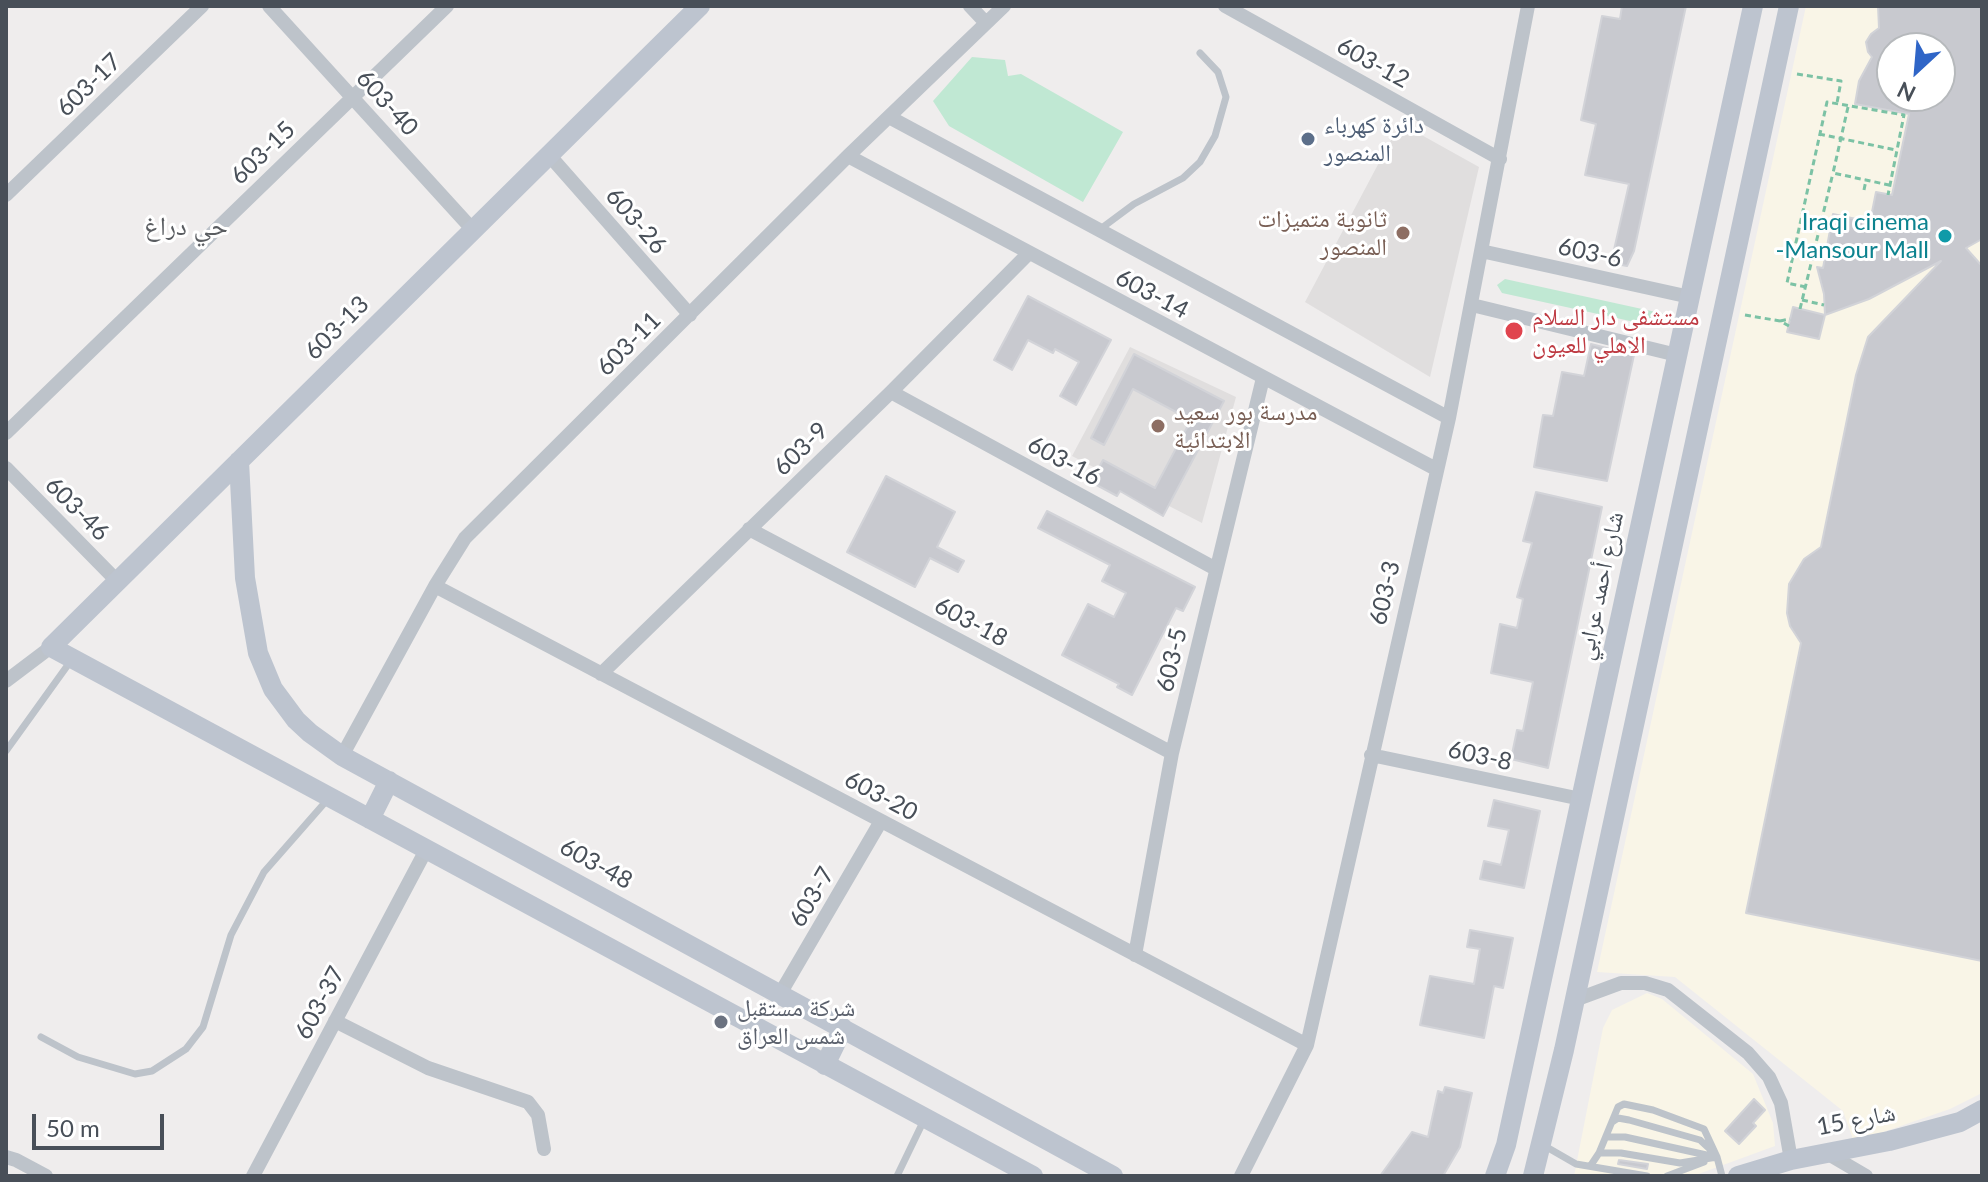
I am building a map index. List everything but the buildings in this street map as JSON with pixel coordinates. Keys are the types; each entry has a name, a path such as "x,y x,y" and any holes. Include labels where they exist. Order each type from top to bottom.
{"street":[{"name":"603-17","path":"8,191 202,6"},
{"name":"603-40","path":"269,6 473,230"},
{"name":"603-15","path":"6,433 447,6"},
{"name":"603-13","path":"6,681 51,647 118,582 700,6"},
{"path":"970,6 986,23"},
{"name":"603-11","path":"342,756 435,586 465,538 848,156 1004,6"},
{"name":"603-12","path":"1225,6 1500,159"},
{"name":"603-3","path":"1241,1176 1307,1045 1449,418 1528,6"},
{"name":"شارع أحمد عرابي","path":"1495,1176 1506,1145 1753,6"},
{"path":"1534,1175 1575,1000 1789,6"},
{"name":"603-14","path":"889,117 1449,418"},
{"name":"603-26","path":"549,155 690,315"},
{"name":"603-14","path":"848,156 1436,469"},
{"name":"603-6","path":"1481,251 1690,297"},
{"name":"603-9","path":"601,674 1029,253"},
{"path":"1472,305 1677,355"},
{"name":"603-5","path":"1135,955 1172,753 1263,378"},
{"name":"603-16","path":"891,392 1216,569"},
{"name":"603-48","path":"239,461 245,578 258,653 273,689 310,733 342,756 1113,1176"},
{"name":"603-46","path":"6,468 118,582"},
{"name":"603-18","path":"749,529 1172,753"},
{"name":"603-20","path":"435,586 1307,1045"},
{"path":"51,647 1033,1176"},
{"name":"603-8","path":"1371,755 1581,799"},
{"path":"370,819 389,781"},
{"name":"603-7","path":"780,994 881,821"},
{"name":"603-37","path":"253,1176 426,850"},
{"path":"1575,1000 1609,986 1633,982 1668,990 1748,1053 1769,1077 1781,1103 1791,1160"},
{"path":"335,1021 428,1068 528,1102 538,1115 544,1149"},
{"path":"825,1065 843,1028"},
{"name":"شارع 15","path":"1738,1176 1825,1152 1917,1134 1960,1122 1982,1110"},
{"path":"1825,1152 1866,1176"},
{"path":"6,1157 46,1176"}],"lane":[{"path":"1099,230 1134,204 1183,178 1200,162 1215,136 1226,97 1218,72 1200,53"},
{"path":"6,751 73,659"},
{"path":"41,1037 78,1057 135,1074 152,1071 186,1049 203,1027 231,935 264,872 330,797"},
{"path":"1591,1165 1618,1107 1624,1104 1653,1110 1704,1129 1722,1176"},
{"path":"897,1176 925,1118"},
{"path":"1612,1122 1618,1118 1629,1120 1700,1140 1717,1157"},
{"path":"1605,1138 1625,1137 1717,1157"},
{"path":"1541,1144 1576,1164 1647,1176"},
{"path":"1599,1153 1621,1153 1680,1163 1717,1157"},
{"path":"1667,1176 1717,1157"}],"path":[{"path":"1797,74 1841,81 1837,103"},
{"path":"1806,287 1787,283 1827,102 1904,115 1888,195"},
{"path":"1800,309 1822,229 1849,106"},
{"path":"1819,134 1896,150"},
{"path":"1833,173 1889,185"},
{"path":"1864,190 1866,180"},
{"path":"1802,300 1824,305"},
{"path":"1745,315 1780,321 1789,326"},
{"path":"1780,321 1790,319"}],"shaded area":[{"path":"1806,6 1982,6 1982,1093 1950,1109 1854,1142 1843,1111 1675,977 1597,972"},
{"name":"ثانوية متميزات المنصور","path":"1400,123 1479,167 1430,377 1305,302"},
{"name":"مدرسة بور سعيد الابتدائية","path":"1130,347 1236,397 1202,523 1072,456"},
{"path":"1647,993 1662,999 1753,1074 1773,1123 1775,1146 1693,1176 1574,1176 1603,1028 1612,1010"}],"green space":[{"path":"972,57 1005,60 1008,76 1021,74 1123,132 1083,202 949,126 933,101"},
{"path":"1505,279 1665,314 1670,324 1662,328 1502,293 1497,285"}],"place":[{"name":"دائرة كهرباء المنصور","path":"1308,139"},
{"name":"ثانوية متميزات المنصور","path":"1403,233"},
{"name":"Iraqi cinema -Mansour Mall","path":"1945,236"},
{"name":"مستشفى دار السلام الاهلي للعيون","path":"1514,331"},
{"name":"مدرسة بور سعيد الابتدائية","path":"1158,426"},
{"name":"شركة مستقبل شمس العراق","path":"721,1022"}],"district":[{"name":"حي دراغ","path":"186,227"}]}
